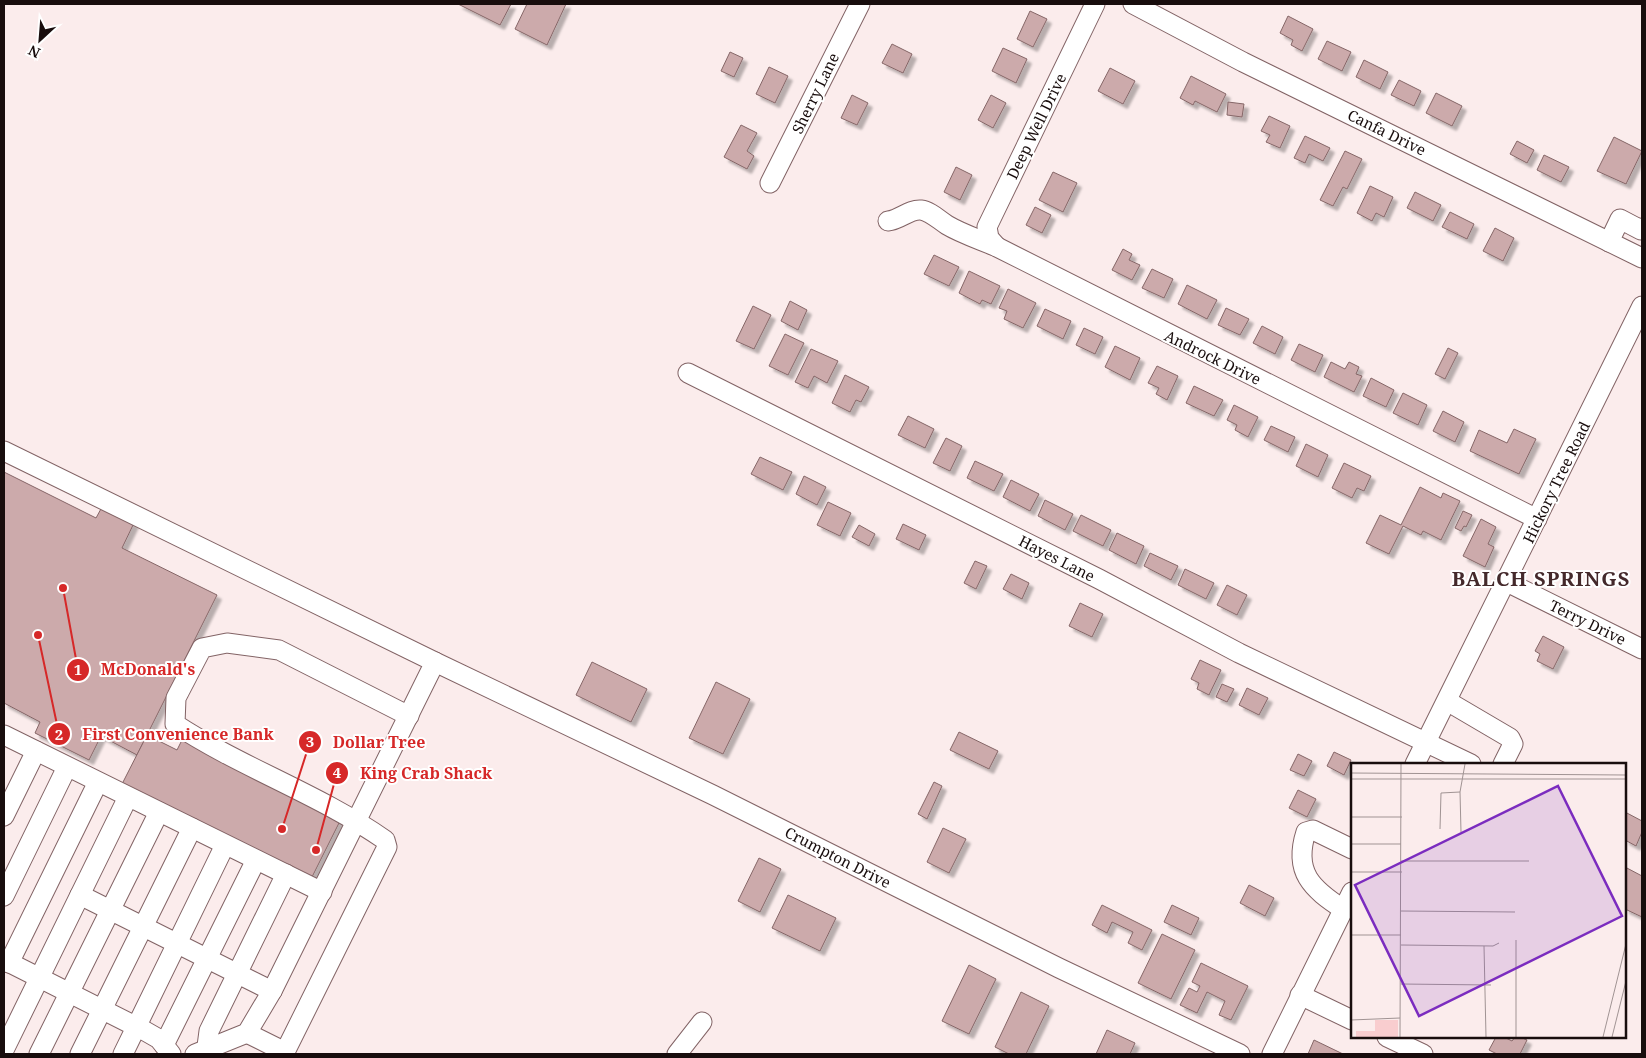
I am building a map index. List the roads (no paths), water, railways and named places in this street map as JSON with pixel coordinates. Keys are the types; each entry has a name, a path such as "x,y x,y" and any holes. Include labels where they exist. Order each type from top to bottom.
{"street":[{"name":"Sherry Lane","path":"770,183 860,4"},
{"name":"Deep Well Drive","path":"997,247 988,238 988,227 1095,4"},
{"name":"Canfa Drive","path":"1133,4 1243,62 1642,258"},
{"name":"Androck Drive","path":"888,221 898,220 906,213 920,210 936,217 948,226 997,247 1537,519"},
{"path":"1609,242 1620,219 1641,230 1642,228"},
{"name":"Hickory Tree Road","path":"1416,763 1537,519 1637,330 1642,306"},
{"name":"Hayes Lane","path":"688,374 1090,574 1239,653 1469,763"},
{"name":"Crumpton Drive","path":"4,450 435,662 713,795 1059,968 1240,1054"},
{"name":"Terry Drive","path":"1507,582 1642,649"},
{"path":"247,1033 285,1053 387,847 385,840 358,821 202,741 175,724 176,698 202,648 227,643 279,650 408,716"},
{"path":"286,874 209,1031 208,1053 247,1033 272,991 358,821 435,662"},
{"path":"1447,701 1510,738 1513,744 1503,763"},
{"path":"4,735 322,892"},
{"path":"4,816 36,751"},
{"path":"4,896 67,767"},
{"path":"98,782 6,961 137,1026 159,1039 167,1050"},
{"path":"4,1050 128,797"},
{"path":"39,1054 159,812"},
{"path":"80,1054 192,828"},
{"path":"1344,909 1313,888 1305,873 1302,846 1306,832 1313,830 1351,849"},
{"path":"123,1054 226,845"},
{"path":"167,1050 206,958 256,860"},
{"path":"1272,1054 1351,894"},
{"path":"80,895 272,991"},
{"path":"1300,995 1351,1020"},
{"path":"677,1054 702,1022"},
{"path":"1389,1038 1423,1054"}],"place":[{"name":"McDonald's","path":"63,588"},
{"name":"First Convenience Bank","path":"38,635"},
{"name":"Dollar Tree","path":"282,829"},
{"name":"King Crab Shack","path":"316,850"}],"district":[{"name":"BALCH SPRINGS","path":"1541,578"}]}
